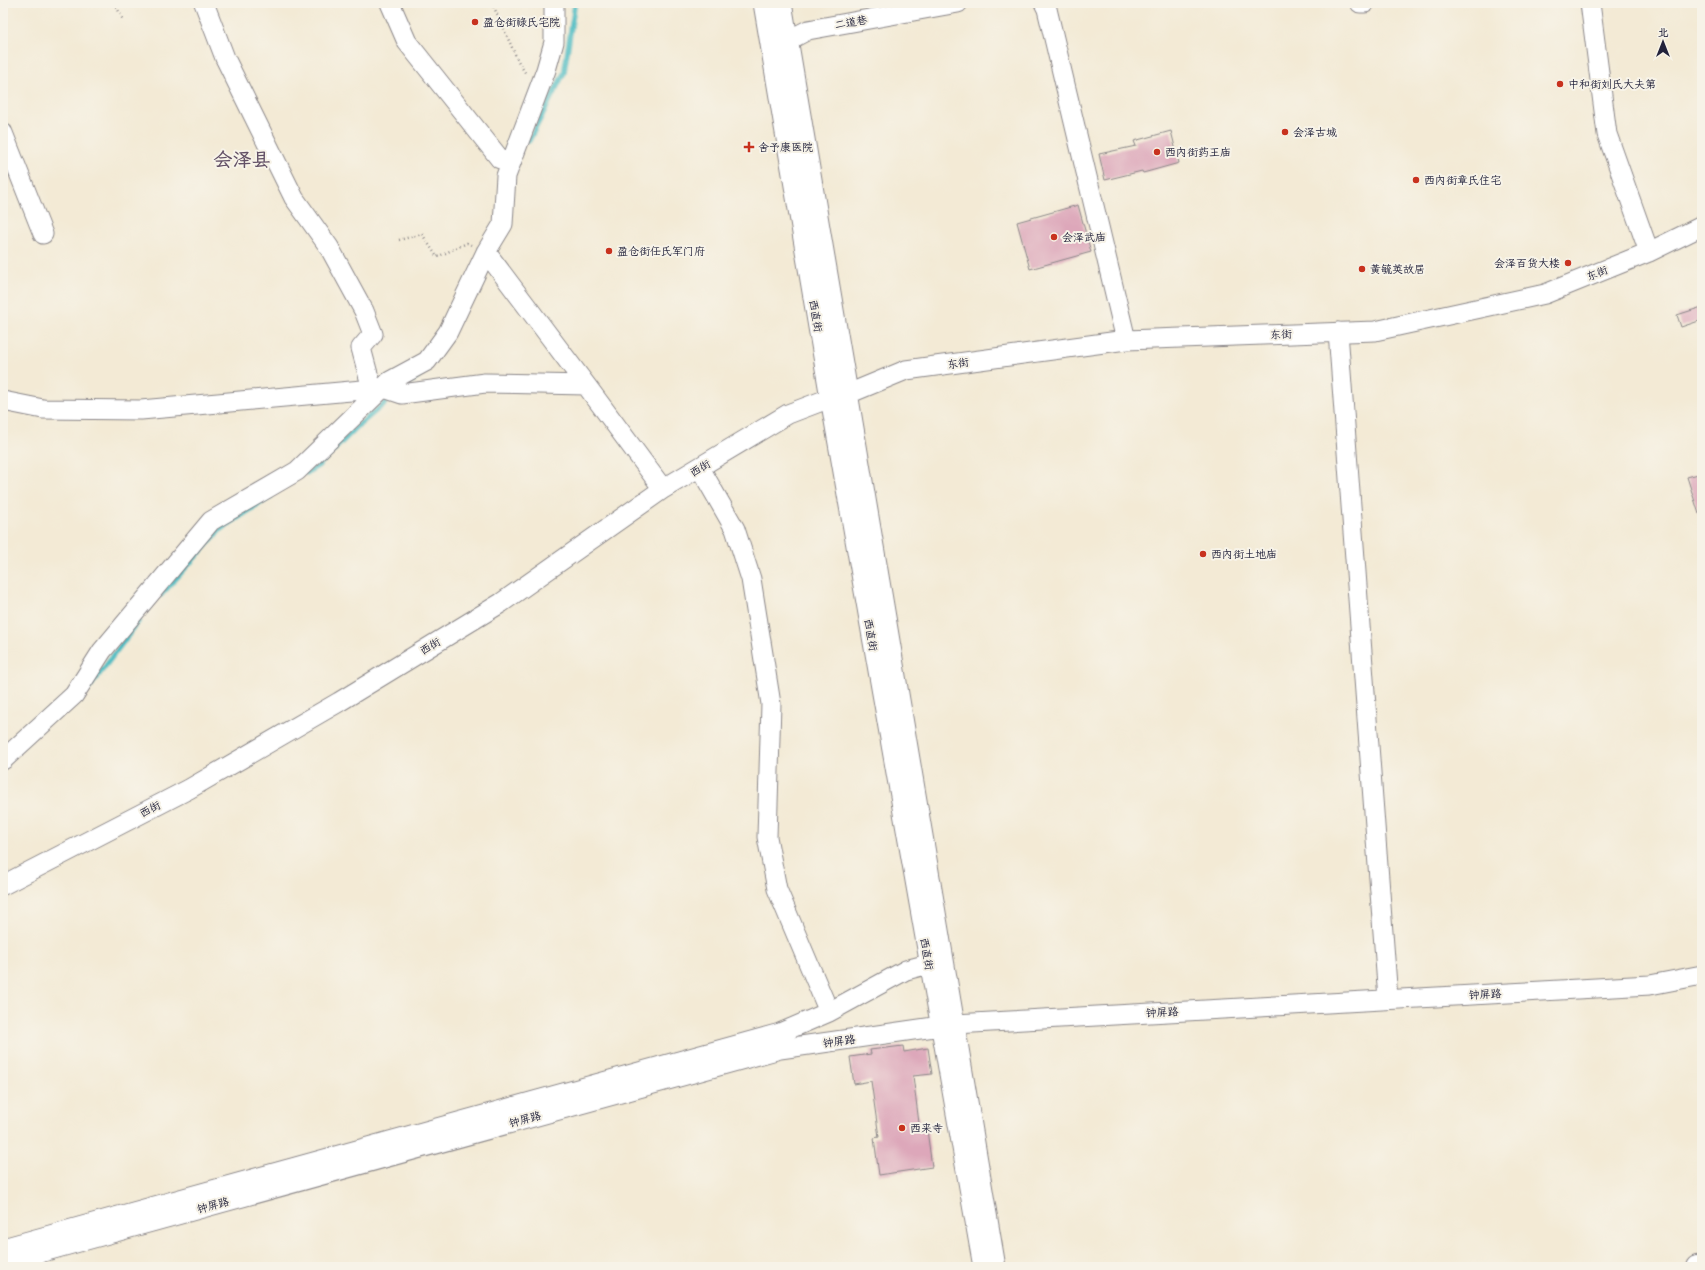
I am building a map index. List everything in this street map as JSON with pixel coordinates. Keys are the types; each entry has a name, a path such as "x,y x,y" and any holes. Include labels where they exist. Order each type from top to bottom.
{"main road":[{"path":"1697,1267 1702,1266"}],"street":[{"path":"204,3 225,58 273,152 294,198 329,247 364,311 373,334 361,348 378,388"},
{"path":"390,3 407,42 500,159 510,161"},
{"path":"3,760 74,695 102,651 211,522 297,471 378,388 427,361 448,332 486,252 503,224 506,176 510,161 538,91 554,42 554,3"},
{"name":"西直街","path":"763,3 839,396 937,962 983,1267"},
{"name":"西直街","path":"782,3 789,40 839,396"},
{"name":"二道巷","path":"771,44 789,40 808,30 958,3"},
{"path":"1044,3 1047,9 1126,340"},
{"path":"1360,3 1365,3"},
{"path":"1590,3 1607,134 1649,252"},
{"path":"3,133 43,234"},
{"name":"东街","path":"839,396 906,370 1126,340 1375,331 1545,294 1649,252 1702,226"},
{"path":"486,252 663,489"},
{"path":"1338,332 1388,999"},
{"path":"3,401 43,409 141,410 378,388 402,394 485,383 586,385"},
{"name":"西街","path":"3,885 189,789 339,702 501,603 663,489 788,414 839,396"},
{"path":"700,468 735,529 751,579 771,704 767,837 777,889 829,1012"},
{"name":"钟屏路","path":"3,1248 780,1033 829,1012 906,970 937,962"},
{"name":"钟屏路","path":"3,1263 780,1049 947,1025 1650,985 1702,975"},
{"name":"西直街","path":"947,1025 996,1267"}],"path":[{"path":"115,3 123,20"},
{"path":"492,3 518,63 538,91"},
{"path":"398,240 422,234 437,257 467,243 486,252"}],"building":[{"path":"1171,131 1179,163 1143,173 1142,171 1105,180 1099,154 1136,146 1134,141"},
{"name":"会泽武庙","path":"1078,205 1091,252 1030,269 1017,222"},
{"path":"1702,307 1702,320 1681,327 1677,315"},
{"path":"1702,473 1702,513 1699,514 1687,477"},
{"name":"西来寺","path":"903,1046 904,1052 928,1048 932,1074 913,1076 920,1131 927,1130 932,1167 879,1175 874,1138 879,1137 871,1081 854,1084 850,1057 871,1054 870,1050"}],"waterway":[{"path":"529,141 564,73 575,3"},
{"path":"410,382 418,376"},
{"path":"307,473 318,466 358,426 385,403"},
{"path":"161,595 221,529 270,497"},
{"path":"89,688 139,621"}],"place":[{"name":"盈仓街禄氏宅院","path":"475,22"},
{"name":"中和街刘氏大夫第","path":"1560,84"},
{"name":"会泽古城","path":"1285,132"},
{"name":"舍予康医院","path":"749,147"},
{"name":"西内街药王庙","path":"1157,152"},
{"name":"西内街章氏住宅","path":"1416,180"},
{"name":"会泽武庙","path":"1054,237"},
{"name":"盈仓街任氏军门府","path":"609,251"},
{"name":"会泽百货大楼","path":"1568,263"},
{"name":"黄毓英故居","path":"1362,269"},
{"name":"西内街土地庙","path":"1203,554"},
{"name":"西来寺","path":"902,1128"}],"district":[{"name":"会泽县","path":"242,159"}]}
